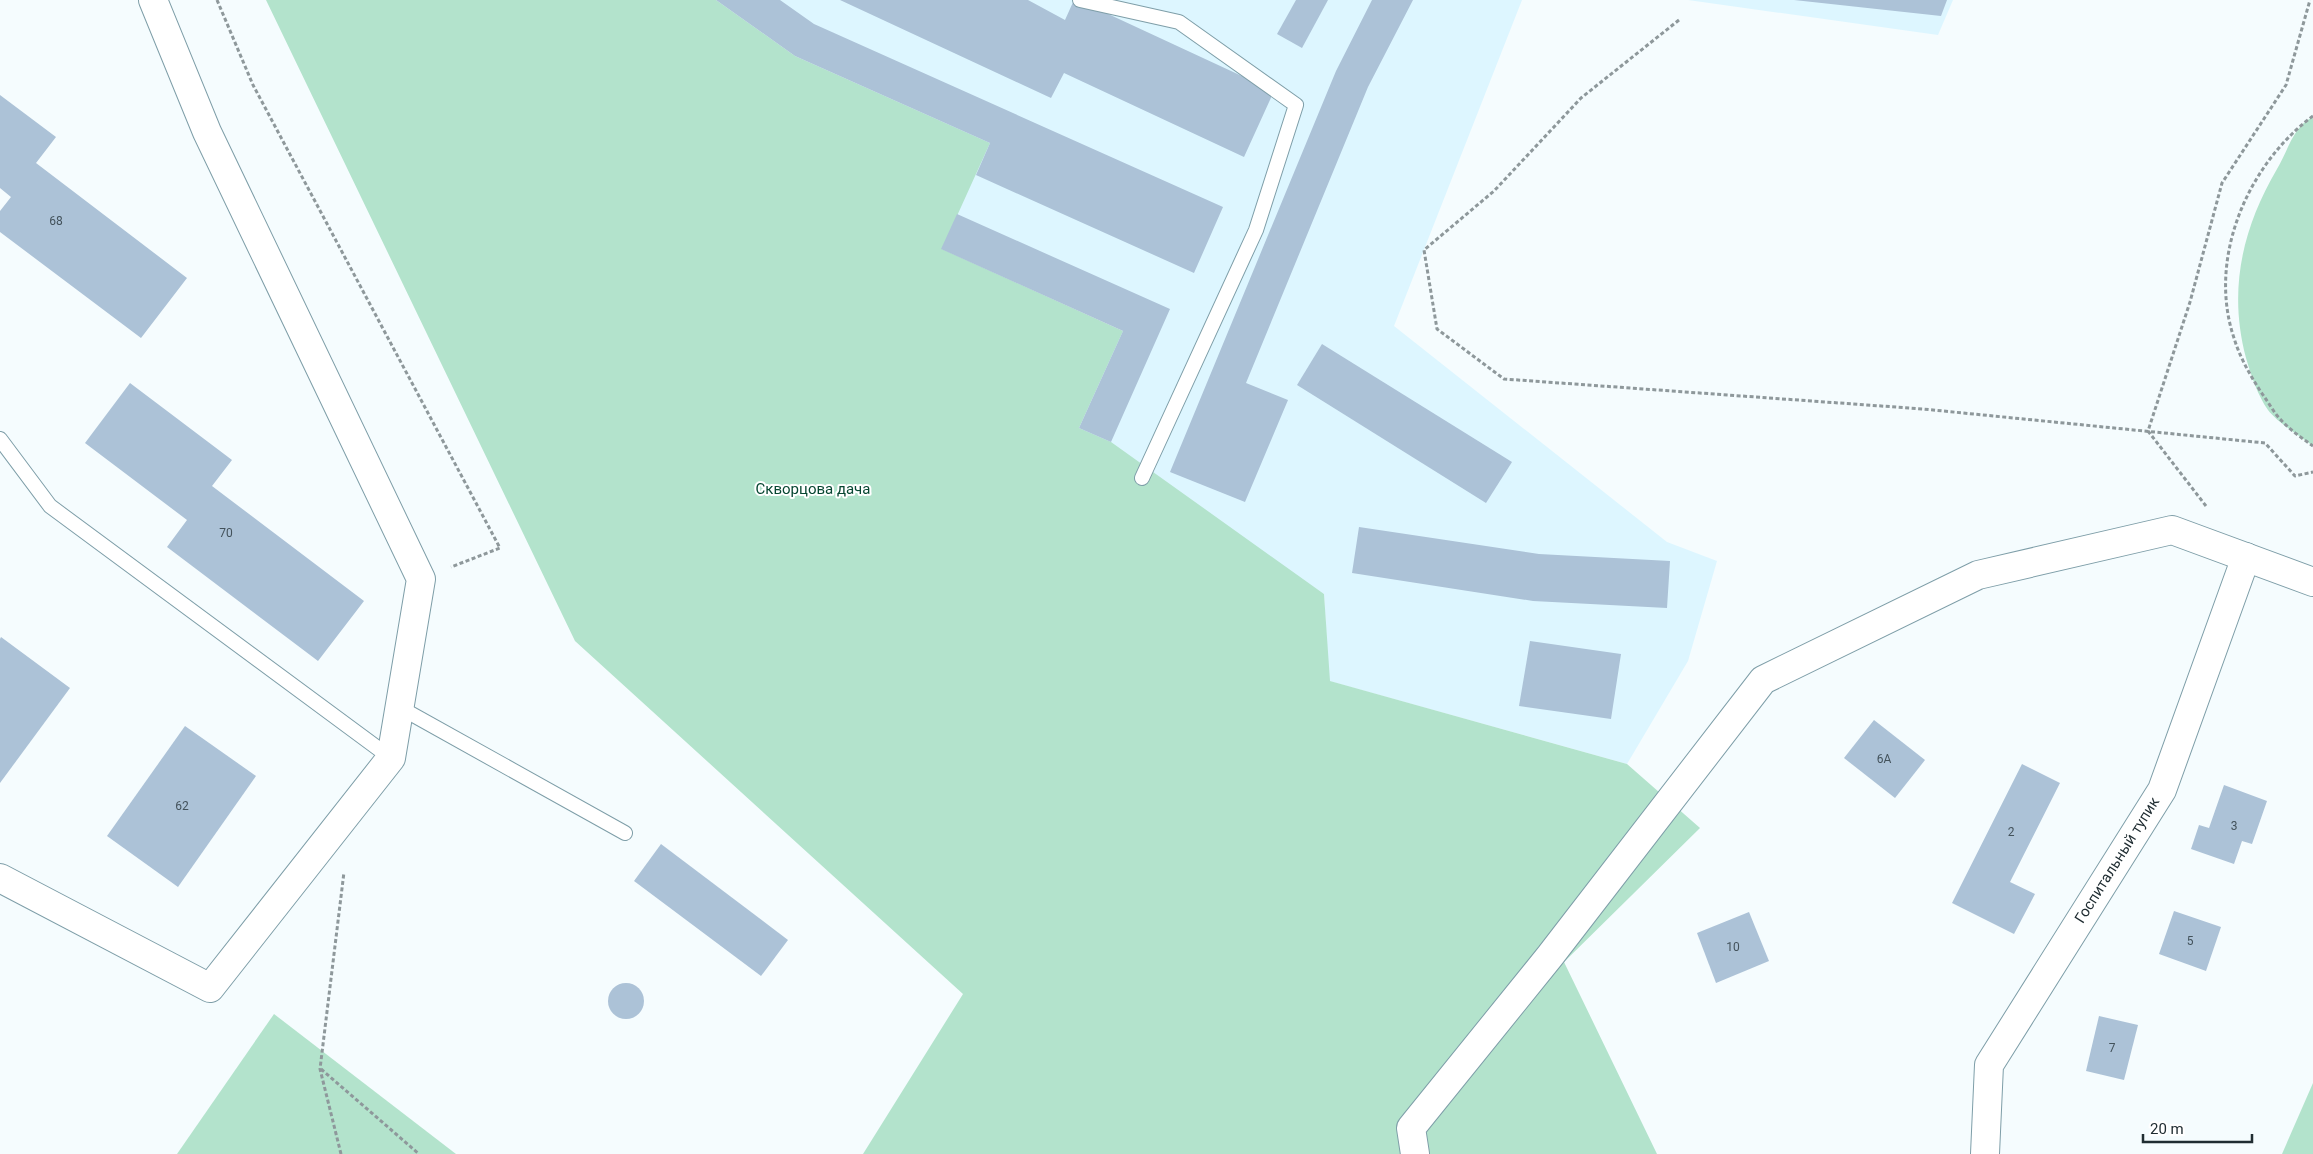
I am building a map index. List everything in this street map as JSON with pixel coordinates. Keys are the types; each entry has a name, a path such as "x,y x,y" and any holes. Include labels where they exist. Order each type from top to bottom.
{"street":[{"path":"0,878 210,988 391,758 421,579 207,132 153,0"},
{"path":"1415,1154 1411,1128 1550,956 1763,680 1978,574 2172,530 2313,582"},
{"name":"Госпитальный тупик","path":"1985,1154 1989,1065 2162,790 2246,557"}],"lane":[{"path":"1080,0 1179,22 1296,105 1256,230 1142,478"},
{"path":"0,439 50,506 391,758"},
{"path":"399,707 626,833"}],"path":[{"path":"218,0 253,85 500,548 421,579"},
{"path":"2148,431 2190,302 2222,183 2286,86 2310,0"},
{"path":"1679,20 1580,98 1494,191 1424,250 1437,329 1504,380 1923,408 2265,443 2295,476 2313,472"},
{"path":"2313,116 2284,140 2255,179 2231,244 2226,281 2229,317 2234,337 2250,374 2279,418 2313,446"},
{"path":"2148,431 2209,510"},
{"path":"341,1154 320,1069 345,865"},
{"path":"320,1069 419,1154"}],"shaded area":[{"path":"716,0 1522,0 1394,326 1667,542 1717,561 1688,661 1627,764 1329,681 1324,594 1079,428 1123,330 941,249 989,143 795,56"},
{"path":"1688,0 1953,0 1938,35"}],"green space":[{"name":"Скворцова дача","path":"266,0 716,0 795,56 990,143 942,249 1123,331 1079,428 1111,442 1324,594 1330,681 1627,764 1700,828 1564,962 1657,1154 863,1154 963,994 575,641"},
{"path":"2313,117 2313,446 2277,419 2268,410 2261,398 2246,358 2238,308 2242,260 2255,214 2300,126"},
{"path":"274,1014 456,1154 177,1154"},
{"path":"2313,1083 2313,1154 2282,1154"}],"building":[{"path":"716,0 780,0 814,24 1223,207 1194,273 976,175 990,143 795,56"},
{"path":"840,0 1028,0 1065,20 1074,0 1078,0 1274,91 1244,157 1064,73 1051,98"},
{"path":"1296,0 1328,0 1302,48 1277,34"},
{"path":"1372,0 1413,0 1368,87 1246,383 1288,400 1245,502 1170,472 1336,71"},
{"path":"1794,0 1947,0 1941,16"},
{"path":"0,95 56,137 36,163 187,278 141,338 0,232 0,211 11,197 0,188"},
{"path":"957,214 1170,309 1111,442 1079,428 1123,331 941,249"},
{"path":"1322,344 1512,462 1486,503 1297,385"},
{"path":"130,383 232,460 212,486 364,601 318,661 167,547 187,520 85,443"},
{"path":"1359,527 1539,554 1670,561 1667,608 1533,601 1352,573"},
{"path":"1,637 70,688 0,783 0,639"},
{"path":"1530,641 1621,654 1611,719 1519,706"},
{"path":"1874,720 1925,760 1895,798 1844,758"},
{"path":"185,726 256,776 178,887 107,836"},
{"path":"2022,764 2060,783 2010,882 2035,894 2014,934 1952,903"},
{"path":"2224,785 2267,801 2252,844 2242,841 2234,864 2191,849 2199,825 2209,828"},
{"path":"661,844 788,940 761,976 634,881"},
{"path":"2174,911 2221,927 2206,971 2159,954"},
{"path":"1749,912 1769,961 1716,983 1697,933"},
{"path":"626,983 633,984 639,988 643,994 643,1008 639,1014 633,1018 626,1019 619,1018 613,1014 609,1008 608,1001 609,994 613,988 619,984"},
{"path":"2099,1016 2138,1025 2124,1080 2086,1071"}]}
